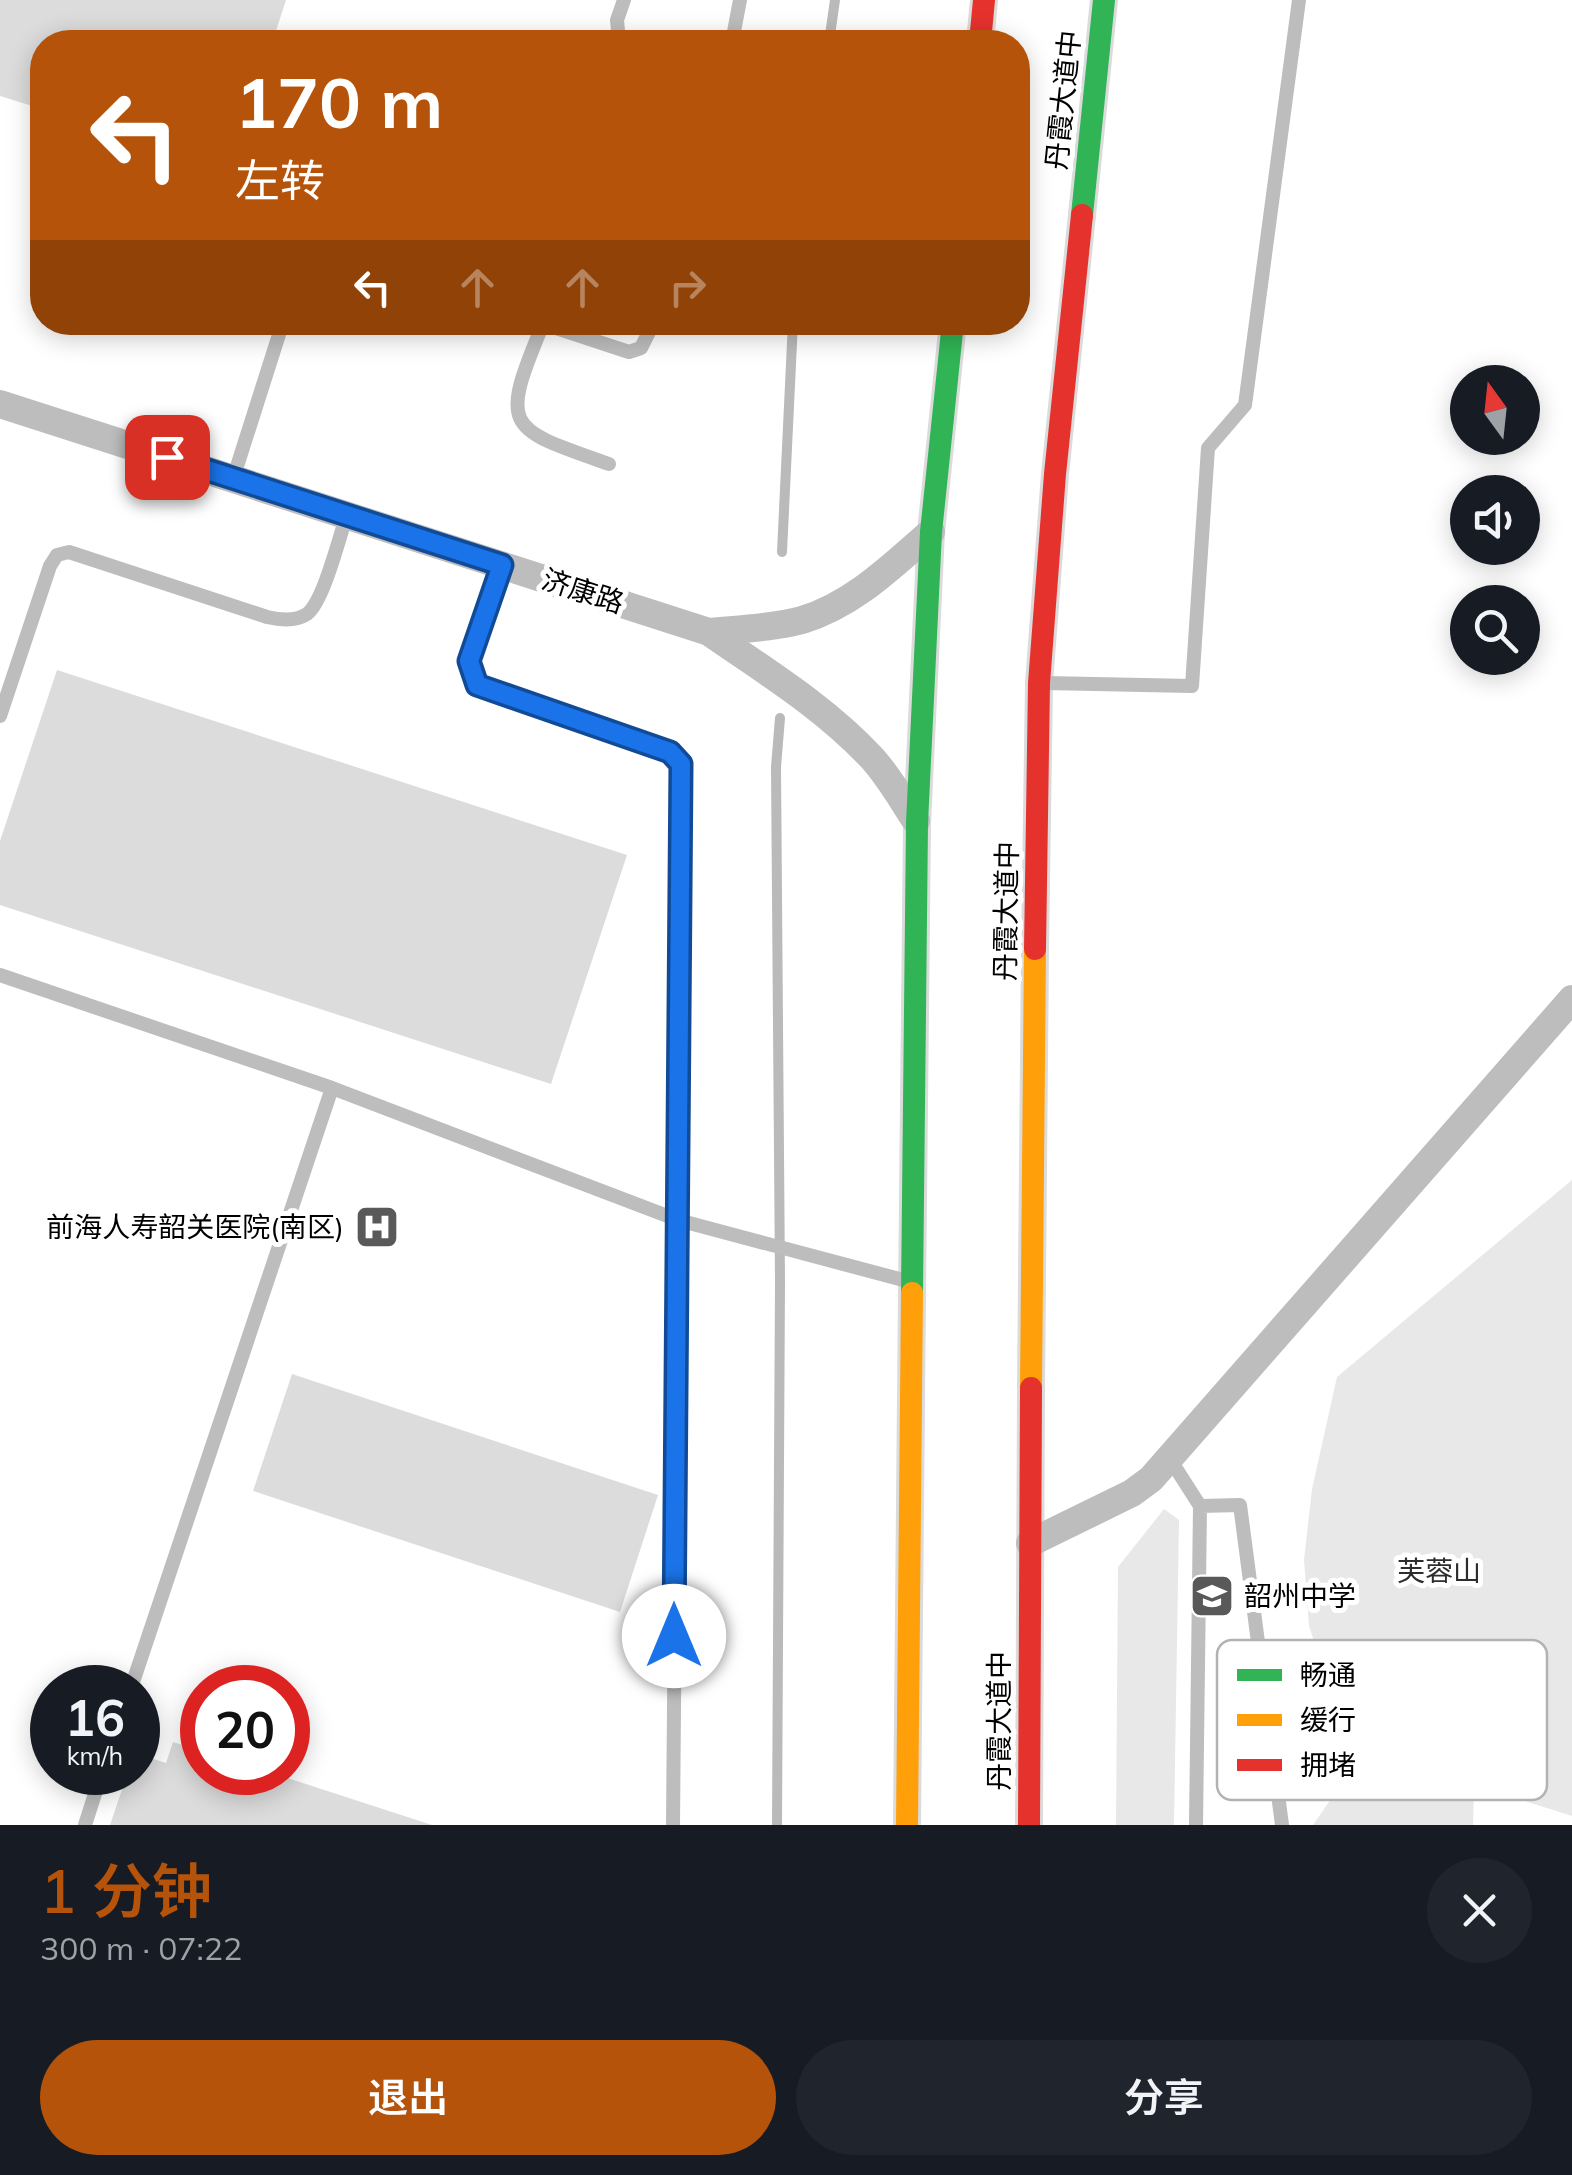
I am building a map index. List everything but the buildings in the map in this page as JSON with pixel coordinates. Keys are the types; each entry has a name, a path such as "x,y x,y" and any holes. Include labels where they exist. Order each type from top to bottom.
{"main road":[{"path":"981,30 984,0"},
{"name":"丹霞大道中","path":"1029,1825 1039,683 1054,474 1104,0"},
{"path":"907,1825 918,823 932,532 953,335"}],"street":[{"name":"济康路","path":"0,404 709,632 806,698 842,728 874,760 918,823"},
{"name":"济康路","path":"709,632 804,619 876,580 932,532"},
{"path":"1030,1543 1132,1493 1170,1460 1572,998"}],"lane":[{"path":"619,30 624,0"},
{"path":"734,30 740,0"},
{"path":"1039,683 1192,686 1208,448 1245,405 1298,0"},
{"path":"233,479 279,335"},
{"path":"536,335 516,396 525,428 540,440 609,464"},
{"path":"577,335 629,352 641,348 648,335"},
{"path":"0,716 50,566 62,552 267,617 293,620 304,616 317,600 347,515"},
{"path":"502,565 469,661 477,685 670,752 681,764 672,1825"},
{"path":"0,975 332,1088 678,1220 912,1283"},
{"path":"139,1665 332,1088"},
{"path":"1170,1460 1200,1506 1196,1825"},
{"path":"1200,1506 1240,1505 1258,1640"},
{"path":"85,1825 95,1795"},
{"path":"1279,1800 1282,1825"}],"green space":[{"name":"芙蓉山","path":"1572,1180 1572,1816 1521,1800 1547,1800 1547,1640 1314,1640 1304,1560 1312,1489 1337,1377"},
{"path":"1164,1509 1179,1520 1174,1825 1116,1825 1118,1567"},
{"name":"芙蓉山","path":"1330,1800 1474,1800 1473,1825 1313,1825"}],"waterway":[{"path":"831,30 835,0"},
{"path":"782,552 792,335"},
{"path":"777,1825 780,1282 776,767 780,718"}],"traffic: fast":[{"path":"1082,215 1104,0"},
{"path":"912,1293 917,823 931,532 952,335"}],"traffic: slow":[{"path":"1031,1388 1035,949"},
{"path":"907,1825 912,1293"}],"traffic: jam":[{"path":"981,30 984,0"},
{"path":"1035,949 1039,683 1055,474 1082,215"},
{"path":"1029,1825 1031,1388"}],"place":[{"name":"前海人寿韶关医院(南区)","path":"377,1227"},
{"name":"韶州中学","path":"1212,1596"}],"route":[{"path":"167,457 502,565 469,661 477,685 670,752 681,764 674,1636"}]}
